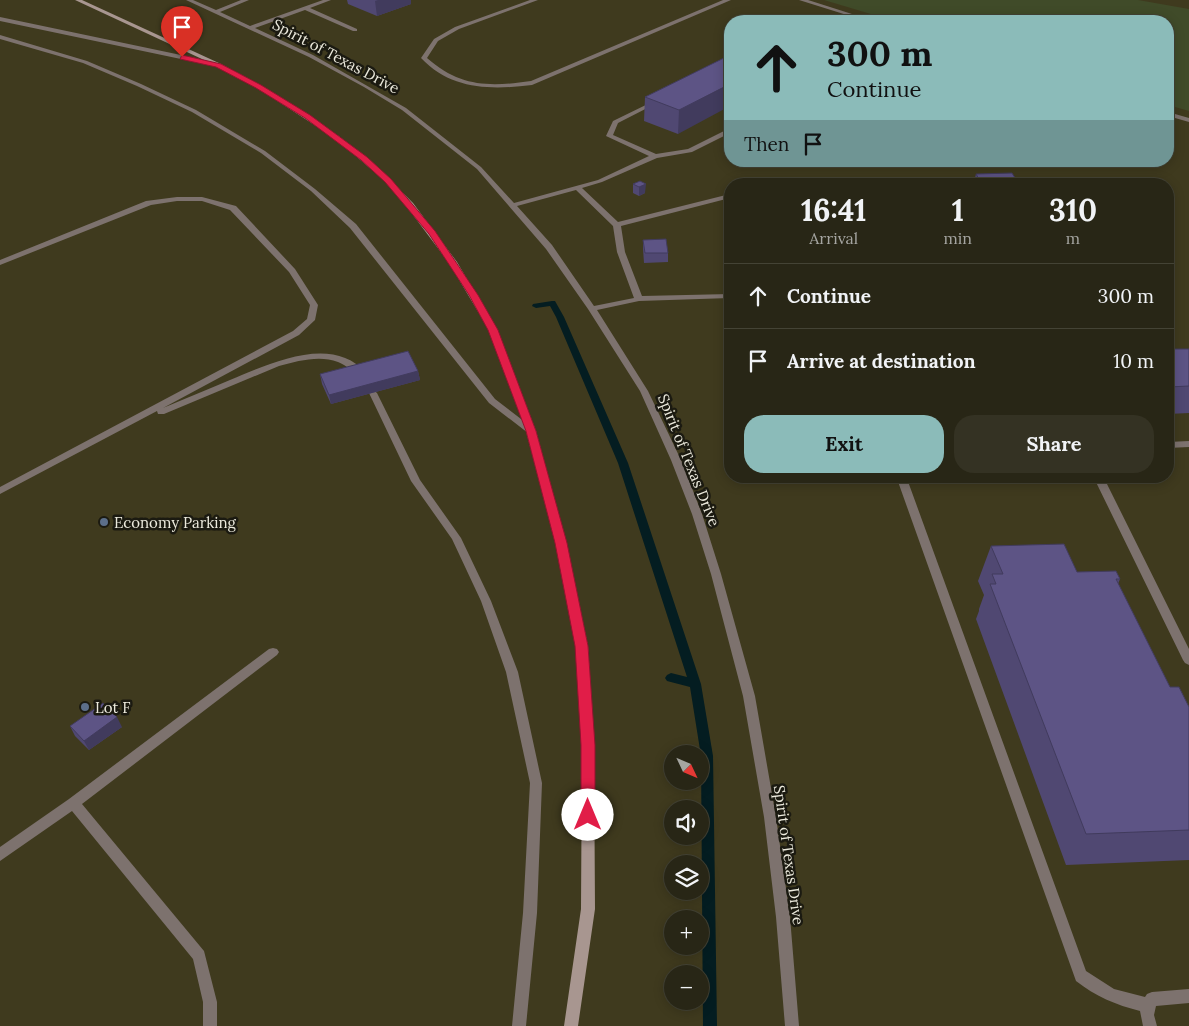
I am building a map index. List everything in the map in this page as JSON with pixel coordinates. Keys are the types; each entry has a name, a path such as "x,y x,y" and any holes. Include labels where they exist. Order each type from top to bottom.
{"main road":[{"path":"78,0 218,65 266,91 338,138 388,181 410,205 453,262 493,330 531,431 561,543 582,646 588,745 588,909 571,1026"}],"lane":[{"name":"Spirit of Texas Drive","path":"189,0 311,56 404,109 479,168 549,247 592,309 644,391 676,460 716,574 749,696 770,817 784,917 792,1026"},
{"path":"216,12 246,0"},
{"path":"250,28 328,0"},
{"path":"535,0 457,28 436,40 424,58 438,72 470,84 496,88 532,83 728,0"},
{"path":"802,0 851,15"},
{"path":"304,8 355,30"},
{"path":"0,19 218,65"},
{"path":"0,37 85,62 139,85 194,111 263,152 313,190 353,226 492,401 531,431"},
{"path":"655,156 609,136 615,122 659,100"},
{"path":"1174,116 1189,120"},
{"path":"513,205 600,181 655,156 690,151 724,133"},
{"path":"577,187 617,225 621,252 639,299"},
{"path":"0,263 149,203 177,198 202,198 233,208 292,271 314,305 311,320 296,333 0,491"},
{"path":"617,225 724,198"},
{"path":"592,309 639,299 724,296"},
{"path":"111,432 276,364 295,358 332,357 354,365 362,373"},
{"path":"373,393 416,481 456,538 486,601 512,672 536,783 530,914 519,1026"},
{"path":"1174,445 1189,444"},
{"path":"904,483 1081,976 1098,990 1116,998 1147,1005"},
{"path":"1101,483 1189,660"},
{"path":"0,855 73,803 274,652"},
{"path":"73,803 199,956 210,1002 210,1026"},
{"path":"1150,1026 1146,1015 1147,1005 1152,999 1189,996"}],"shaded area":[{"path":"0,0 1189,0 1189,1026 0,1026"}],"green space":[{"path":"824,0 1138,0 1189,9 1189,111 1174,107 1174,15 874,15"}],"building":[{"path":"724,58 724,87 679,110 645,97"},
{"path":"1012,173 1015,178 978,178 976,174"},
{"path":"640,181 646,184 639,187 633,184"},
{"path":"666,239 668,253 645,253 643,240"},
{"path":"1174,349 1189,349 1189,386 1174,387"},
{"path":"408,351 418,371 329,395 320,374"},
{"path":"1064,544 1077,572 1116,571 1120,579 1116,579 1170,687 1179,687 1189,707 1189,830 1086,834 990,584 996,584 992,574 1003,574 991,546"},
{"path":"103,703 117,717 84,741 70,726"}],"waterway":[{"path":"536,306 552,303 560,317 623,463 695,684"},
{"path":"671,678 695,684"},
{"path":"695,684 707,756 710,1026"}],"place":[{"name":"Economy Parking","path":"104,522"},
{"name":"Lot F","path":"85,707"}],"route":[{"path":"182,57 218,65 258,86 308,116 364,158 410,205 432,233 453,262 493,330 531,431 561,543 582,646 588,745 588,815"}]}
